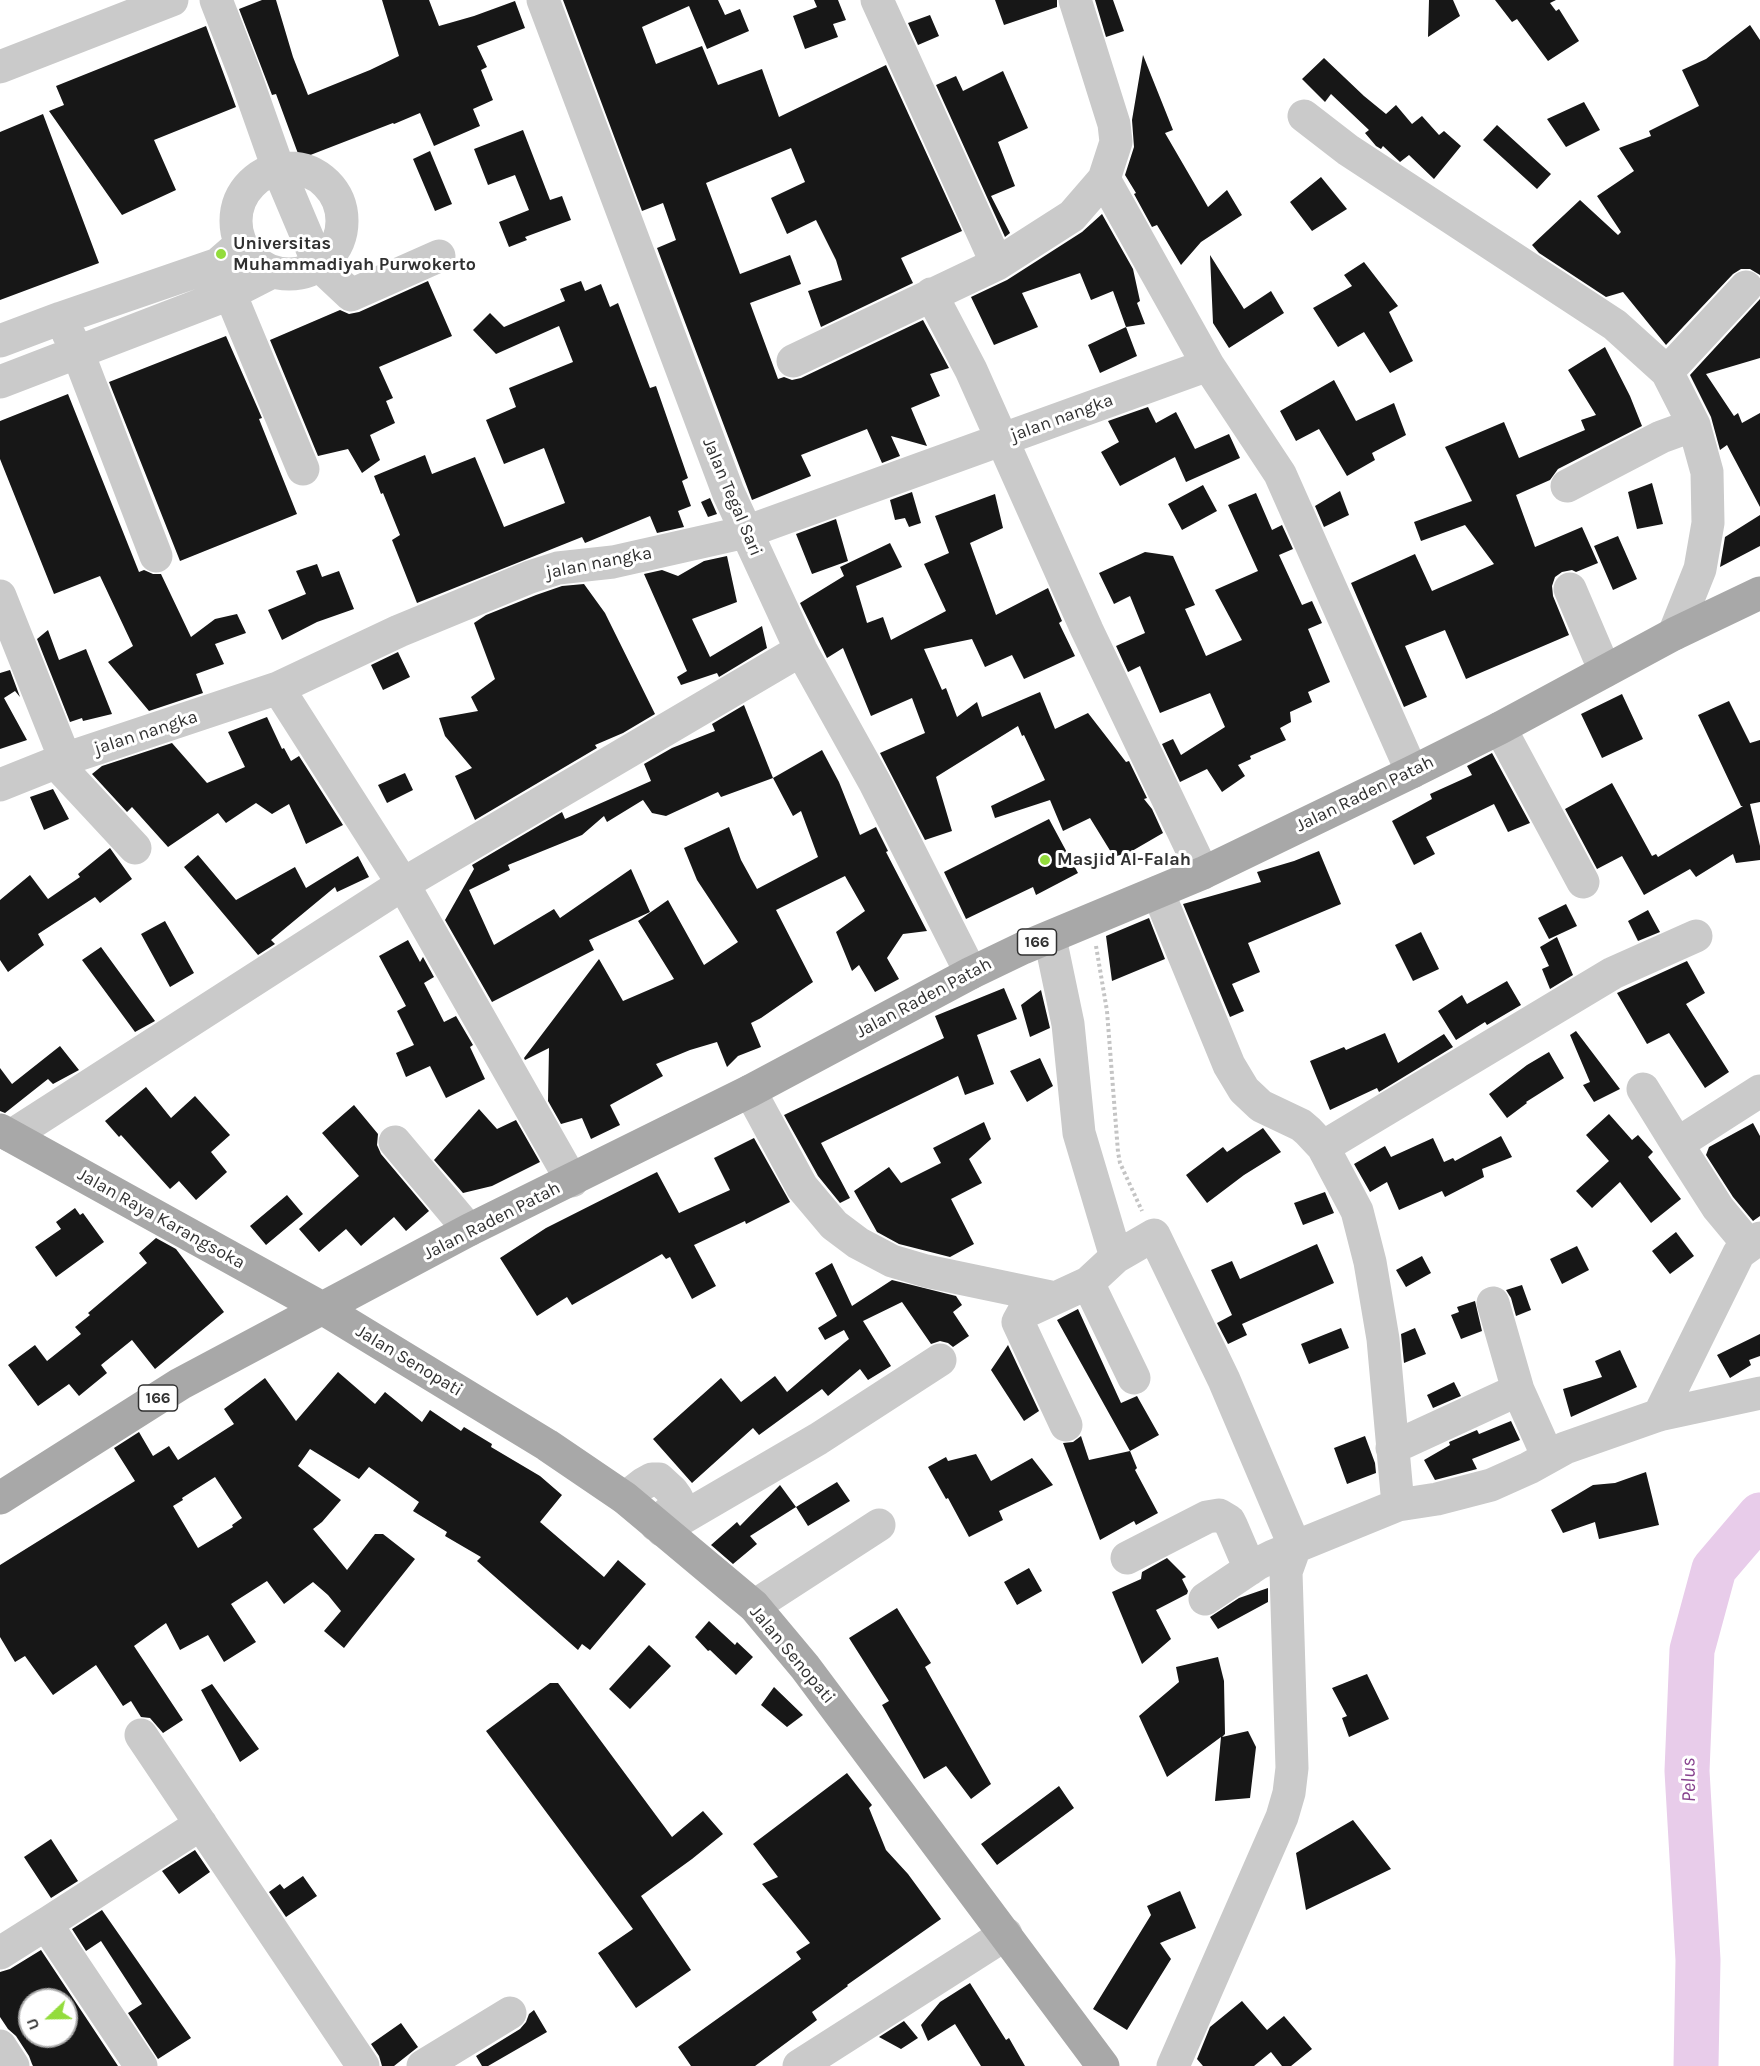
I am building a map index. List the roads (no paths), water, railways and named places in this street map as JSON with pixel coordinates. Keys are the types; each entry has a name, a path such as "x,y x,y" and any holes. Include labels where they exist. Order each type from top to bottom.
{"main road":[{"name":"Jalan Raden Patah","path":"322,1308 469,1230 750,1091 971,972 1158,892 1196,857 1404,753 1500,728 1599,655 1674,634 1760,593"},
{"name":"Jalan Raya Karangsoka","path":"5,1133 322,1308"},
{"name":"166","path":"0,1498 180,1384 322,1308"},
{"name":"Jalan Senopati","path":"322,1308 547,1445 625,1498 754,1606 806,1667 1103,2066"}],"street":[{"path":"216,0 278,168"},
{"name":"Jalan Tegal Sari","path":"543,0 723,481 801,650 875,783 971,972"},
{"path":"878,0 998,264"},
{"path":"793,361 998,264 1072,216 1104,179 1116,142 1113,124 1075,0"},
{"path":"0,67 163,2"},
{"path":"1304,116 1348,150 1615,325 1667,372 1680,430 1707,472 1708,523 1700,569 1674,634"},
{"path":"0,341 61,318 229,267 253,261 272,272 288,274 304,272 319,265 333,250 341,231 341,210 333,191 318,177 299,169 278,168 261,176 246,189 237,206 229,267 303,469"},
{"path":"1104,179 1208,366 1280,474 1404,753"},
{"path":"319,265 351,295 439,256"},
{"path":"0,382 78,353 229,267"},
{"path":"1667,372 1746,287"},
{"path":"931,294 971,370 1000,440 1087,630 1196,857"},
{"path":"61,318 78,353 156,556"},
{"name":"jalan nangka","path":"0,785 60,761 278,688 399,631 530,577 558,568 613,562 746,532 1208,366"},
{"path":"1567,486 1680,430"},
{"path":"1570,589 1599,655"},
{"path":"0,596 60,761 135,848"},
{"path":"5,1133 402,884 801,650"},
{"path":"278,688 402,884 572,1181"},
{"path":"1500,728 1583,882"},
{"path":"1158,892 1229,1065 1244,1090 1261,1106 1300,1125 1323,1147 1357,1211 1370,1262 1383,1339 1398,1506"},
{"path":"1323,1147 1612,974 1696,936"},
{"path":"1050,938 1068,1024 1079,1133 1116,1257"},
{"path":"1644,1089 1718,1208 1754,1241 1738,1253 1659,1415"},
{"path":"750,1091 802,1187 834,1225 858,1243 891,1261 926,1271 1055,1298"},
{"path":"1677,1144 1760,1091"},
{"path":"395,1142 469,1230"},
{"path":"1066,1425 1018,1322 1023,1313 1088,1283 1116,1257 1149,1238 1224,1380 1269,1559"},
{"path":"1088,1283 1134,1378"},
{"path":"1493,1304 1518,1390 1548,1457"},
{"path":"659,1528 818,1439 940,1360"},
{"path":"1392,1448 1518,1390"},
{"path":"1205,1599 1269,1559 1398,1506 1491,1485 1564,1448 1659,1415 1760,1394"},
{"path":"1127,1558 1207,1518 1219,1515 1229,1521 1232,1527 1286,1572 1292,1768 1289,1793 1282,1817 1173,2066"},
{"path":"754,1606 879,1525"},
{"path":"141,1735 363,2066"},
{"path":"0,1953 201,1824"},
{"path":"45,1924 141,2066"},
{"path":"799,2066 1006,1934"},
{"path":"423,2066 510,2013"},
{"path":"0,2046 14,2066"}],"waterway":[{"name":"Pelus","path":"1696,2066 1698,1960 1687,1771 1692,1650 1714,1569 1760,1515"}],"place":[{"name":"Universitas Muhammadiyah Purwokerto","path":"221,254"},
{"name":"Masjid Al-Falah","path":"1045,860"}]}
